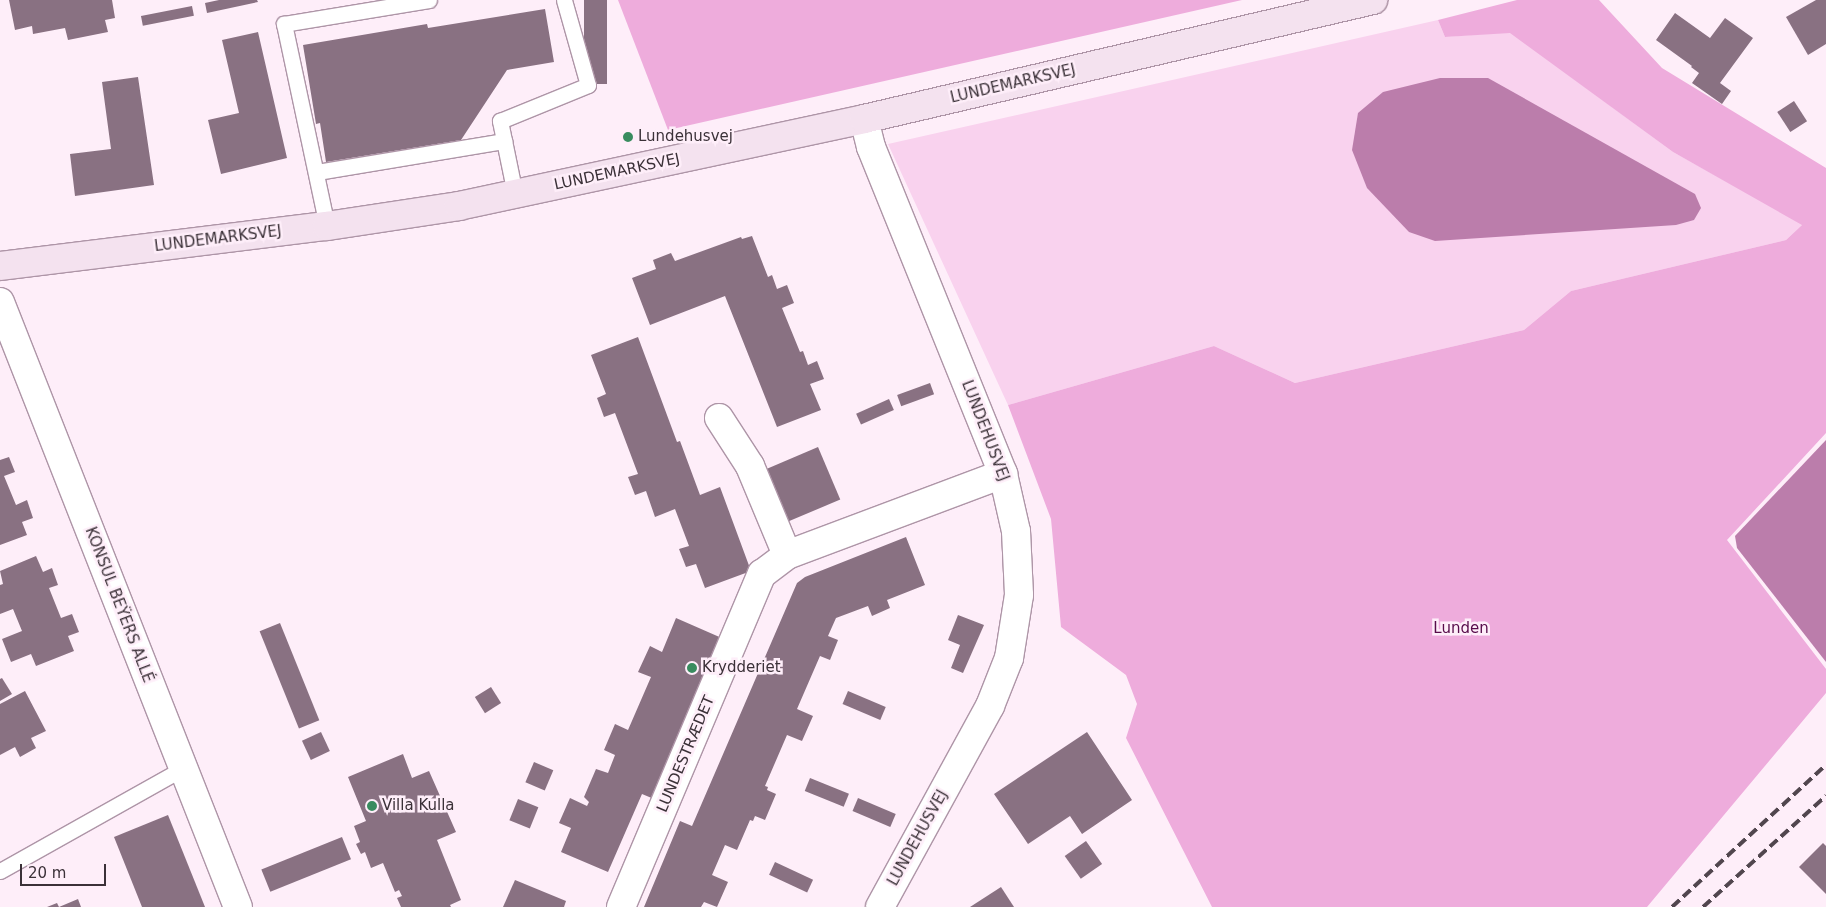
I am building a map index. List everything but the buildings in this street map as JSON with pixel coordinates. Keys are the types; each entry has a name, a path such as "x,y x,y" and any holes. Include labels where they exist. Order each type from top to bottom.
{"street":[{"name":"LUNDEMARKSVEJ","path":"0,266 327,226 441,209 864,120 1373,0"},
{"name":"LUNDEHUSVEJ","path":"864,120 871,147 1003,474 1016,531 1019,595 1009,658 990,706 880,907"},
{"name":"KONSUL BEŸERS ALLÉ","path":"0,302 182,769 238,907"},
{"path":"719,418 750,466 787,555"},
{"name":"LUNDESTRÆDET","path":"621,907 762,574 787,555 1003,474"}],"lane":[{"path":"327,226 284,24 429,0"},
{"path":"515,194 500,121 588,85 564,0"},
{"path":"317,172 504,141"},
{"path":"0,871 182,769"}],"shaded area":[{"path":"1438,20 1445,37 1510,32 1673,152 1803,224 1786,240 1571,291 1524,330 1295,383 1214,346 1008,405 888,144"},
{"path":"1440,78 1488,78 1695,194 1701,208 1694,220 1676,225 1435,241 1409,232 1367,188 1352,150 1358,113 1383,92"},
{"path":"1826,440 1826,662 1737,548 1735,536"}],"green space":[{"path":"618,0 1242,0 668,130"},
{"name":"Lunden","path":"1517,0 1599,0 1662,68 1826,168 1826,433 1727,540 1826,669 1826,693 1647,907 1212,907 1126,738 1137,704 1126,675 1061,627 1051,519 1008,405 1214,346 1295,383 1524,330 1571,291 1786,240 1802,225 1673,152 1510,33 1445,37 1438,20"}],"railway":[{"path":"1672,907 1826,765"},
{"path":"1703,907 1826,796"}],"place":[{"name":"Lundehusvej","path":"628,137"},
{"name":"Krydderiet","path":"692,668"},
{"name":"Villa Kulla","path":"372,806"}]}
